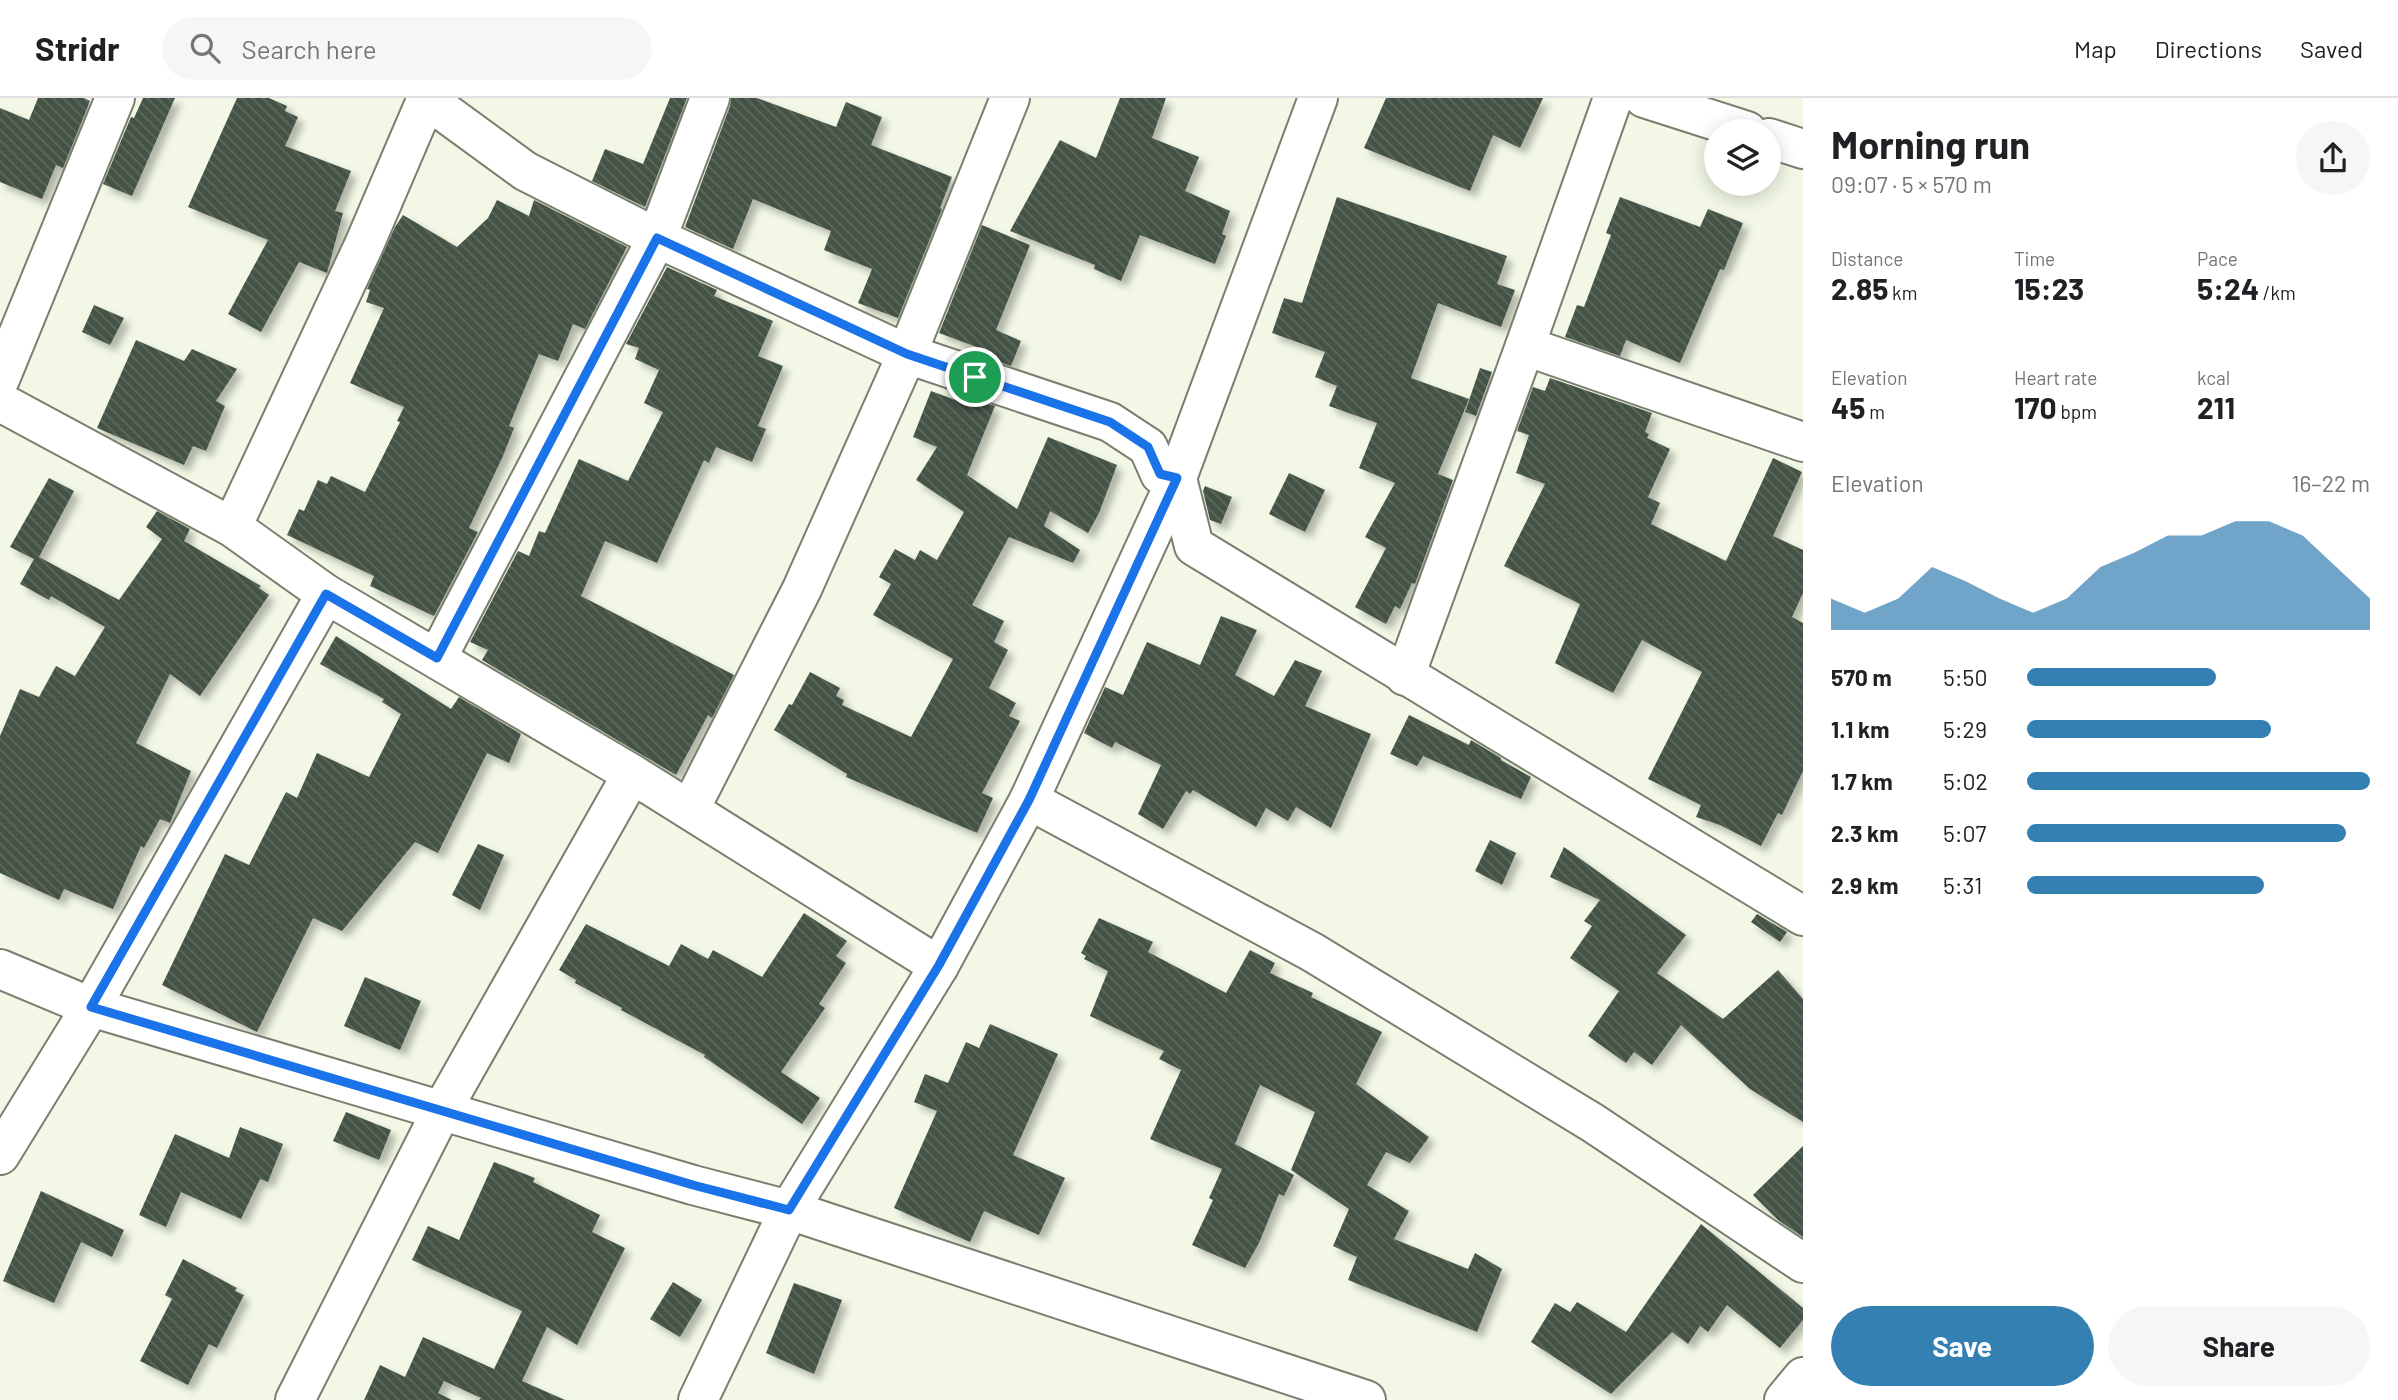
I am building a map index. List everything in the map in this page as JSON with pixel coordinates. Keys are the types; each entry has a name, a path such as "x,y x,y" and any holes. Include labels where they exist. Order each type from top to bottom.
{"street":[{"path":"0,379 115,98"},
{"path":"232,527 364,245 426,98 525,171 657,238 907,354 1110,422 1148,447 1194,547 1803,916"},
{"path":"437,658 657,238 710,98"},
{"path":"690,809 802,589 907,354 1010,98"},
{"path":"698,1400 789,1210 939,965 1029,800 1169,493 1318,98"},
{"path":"1405,676 1613,98"},
{"path":"1644,98 1710,119"},
{"path":"1781,142 1803,149"},
{"path":"1525,346 1803,442"},
{"path":"0,402 232,527 326,594 690,809 939,965"},
{"path":"1169,493 1364,631 1602,781 1803,901"},
{"path":"0,1156 91,1007 326,594"},
{"path":"295,1400 442,1110 632,774"},
{"path":"1029,800 1312,952 1593,1123 1803,1263"},
{"path":"0,968 91,1007 693,1185 789,1210 1366,1400"},
{"path":"1784,1400 1803,1377"}],"building":[{"path":"38,98 84,98 90,101 63,168 56,165 42,199 0,182 0,108 29,120"},
{"path":"143,98 175,98 132,196 103,184 131,117 134,118"},
{"path":"237,98 269,98 287,106 285,111 298,117 285,146 351,171 335,211 343,213 327,273 299,262 261,332 228,314 268,240 188,207"},
{"path":"670,98 687,98 645,207 592,181 605,149 643,164"},
{"path":"731,98 757,98 836,127 846,102 882,117 871,145 952,177 940,208 942,209 898,318 858,303 872,269 824,250 831,231 753,199 733,249 685,227"},
{"path":"1120,98 1166,98 1152,138 1199,157 1185,191 1230,211 1222,234 1226,236 1215,264 1140,235 1121,281 1094,269 1095,265 1010,231 1060,140 1096,158"},
{"path":"1386,98 1543,98 1520,148 1493,135 1470,191 1364,148"},
{"path":"1337,197 1507,256 1497,284 1515,290 1501,327 1438,303 1411,378 1469,399 1438,474 1453,480 1415,584 1412,583 1400,609 1395,606 1386,624 1355,607 1386,548 1365,537 1395,483 1359,468 1377,423 1329,406 1337,386 1315,377 1325,352 1272,333 1284,298 1302,303"},
{"path":"1620,197 1700,227 1708,209 1743,223 1680,363 1626,340 1620,356 1565,337 1577,305 1584,307 1611,235 1606,233"},
{"path":"497,200 529,216 534,200 627,247 585,329 573,324 558,361 539,354 509,426 514,428 503,456 469,528 478,532 434,616 370,586 374,576 287,535 299,509 304,511 318,480 327,484 331,476 365,492 400,422 397,421 404,407 350,383 384,308 366,302 370,290 367,289 395,227 403,215 457,247 488,218"},
{"path":"982,225 1030,245 996,330 1021,341 1011,366 980,355 982,349 939,333"},
{"path":"667,267 717,290 714,296 773,321 758,356 783,366 758,426 766,429 752,462 716,447 709,463 704,460 657,563 605,541 581,596 734,675 712,718 708,715 676,775 482,660 488,650 470,642 518,551 529,556 539,531 545,533 579,459 628,481 663,412 644,403 659,370 635,359 639,348 626,344"},
{"path":"94,305 124,318 110,345 82,332"},
{"path":"136,340 184,361 192,349 237,369 216,401 225,406 206,451 193,446 184,465 97,428"},
{"path":"1480,368 1492,372 1476,416 1465,412"},
{"path":"1550,378 1652,413 1645,432 1649,434 1647,438 1670,449 1648,497 1660,503 1651,524 1726,561 1773,458 1802,472 1773,536 1803,550 1803,593 1792,617 1803,623 1803,771 1782,815 1778,813 1761,846 1720,825 1696,817 1701,805 1648,779 1702,672 1642,640 1613,693 1555,663 1580,604 1504,566 1545,484 1516,473 1529,435 1517,431 1533,387 1545,391"},
{"path":"931,391 961,402 963,396 995,406 967,475 1017,509 1048,437 1117,465 1099,513 1088,533 1050,511 1044,526 1080,550 1073,563 1009,537 972,605 1004,621 994,642 1008,650 989,688 1016,703 1009,716 1020,721 982,793 993,798 977,833 846,777 847,774 774,730 789,704 792,705 810,672 840,688 836,696 844,700 842,705 911,737 953,659 873,615 891,584 879,577 895,549 915,560 920,550 937,560 964,512 916,480 937,447 913,437"},
{"path":"1289,473 1325,490 1305,532 1269,514"},
{"path":"49,478 74,491 39,557 119,600 162,539 146,527 157,511 190,529 184,541 261,586 259,588 269,595 200,696 170,674 136,743 191,771 170,823 160,819 144,848 141,846 113,909 64,889 59,900 0,873 0,736 20,689 39,697 56,666 75,676 105,627 51,596 49,600 20,584 34,559 10,547"},
{"path":"1205,486 1232,497 1221,524 1210,520 1203,491"},
{"path":"1221,616 1257,630 1235,675 1274,696 1295,660 1322,671 1305,706 1371,734 1331,828 1296,807 1288,821 1266,808 1256,827 1193,790 1190,794 1186,791 1163,829 1138,814 1161,765 1115,742 1112,748 1084,733 1105,687 1123,695 1147,642 1200,665"},
{"path":"336,636 451,709 459,697 521,734 509,763 487,753 438,853 415,842 342,931 313,918 257,1032 162,985 225,854 249,865 286,792 297,798 317,753 369,777 401,714 382,702 384,699 320,664"},
{"path":"1409,715 1469,745 1471,740 1531,777 1521,799 1423,756 1417,766 1390,754"},
{"path":"1490,840 1516,853 1502,885 1475,871"},
{"path":"478,844 504,855 480,910 452,895"},
{"path":"1564,847 1686,935 1657,973 1723,1019 1778,970 1803,999 1803,1122 1750,1089 1681,1025 1652,1065 1634,1052 1626,1063 1588,1036 1619,991 1570,958 1592,926 1584,921 1600,900 1550,877"},
{"path":"804,913 847,941 836,956 846,963 819,1004 825,1008 781,1072 820,1098 802,1124 704,1057 705,1055 621,1010 622,1008 575,983 576,980 559,970 586,924 669,966 681,944 708,959 713,950 762,977"},
{"path":"1757,914 1787,932 1780,942 1751,922"},
{"path":"1099,918 1153,942 1148,952 1226,993 1250,950 1275,963 1270,973 1313,993 1311,997 1382,1032 1356,1084 1429,1137 1410,1163 1386,1152 1367,1185 1409,1211 1394,1239 1468,1269 1475,1253 1502,1269 1477,1332 1348,1280 1357,1257 1333,1246 1349,1209 1291,1170 1315,1112 1260,1085 1235,1144 1294,1175 1284,1196 1279,1194 1259,1243 1245,1268 1192,1245 1213,1200 1209,1198 1222,1169 1150,1139 1181,1070 1159,1059 1164,1051 1090,1016 1108,971 1084,959 1086,956 1081,953"},
{"path":"365,977 421,1001 400,1050 344,1026"},
{"path":"990,1024 1058,1054 1013,1155 1065,1178 1039,1235 984,1211 970,1242 894,1208 937,1111 914,1102 925,1074 948,1083 966,1042 979,1048"},
{"path":"346,1112 391,1130 379,1160 333,1141"},
{"path":"240,1127 283,1144 268,1182 260,1179 241,1219 181,1192 166,1227 139,1215 175,1134 229,1158"},
{"path":"1803,1146 1803,1237 1778,1220 1753,1195"},
{"path":"494,1162 535,1178 533,1182 600,1215 592,1232 625,1248 577,1345 547,1327 522,1381 565,1400 479,1400 481,1398 444,1381 438,1393 452,1400 364,1400 380,1365 405,1377 423,1337 494,1369 522,1311 412,1260 428,1226 459,1240"},
{"path":"41,1191 124,1230 112,1257 81,1242 54,1303 3,1281"},
{"path":"1701,1224 1803,1308 1803,1320 1780,1348 1727,1305 1708,1332 1700,1326 1688,1344 1672,1332 1611,1394 1531,1342 1555,1303 1570,1312 1577,1302 1626,1332"},
{"path":"183,1259 237,1288 235,1291 244,1295 217,1348 209,1344 188,1385 140,1361 172,1299 165,1295"},
{"path":"673,1282 702,1300 680,1337 650,1319"},
{"path":"794,1283 842,1300 814,1374 766,1353"}],"route":[{"path":"657,238 907,354 975,377 1110,422 1148,447 1160,474 1177,478 1029,800 939,965 789,1210 693,1185 91,1007 326,594 437,658 657,238"}]}
